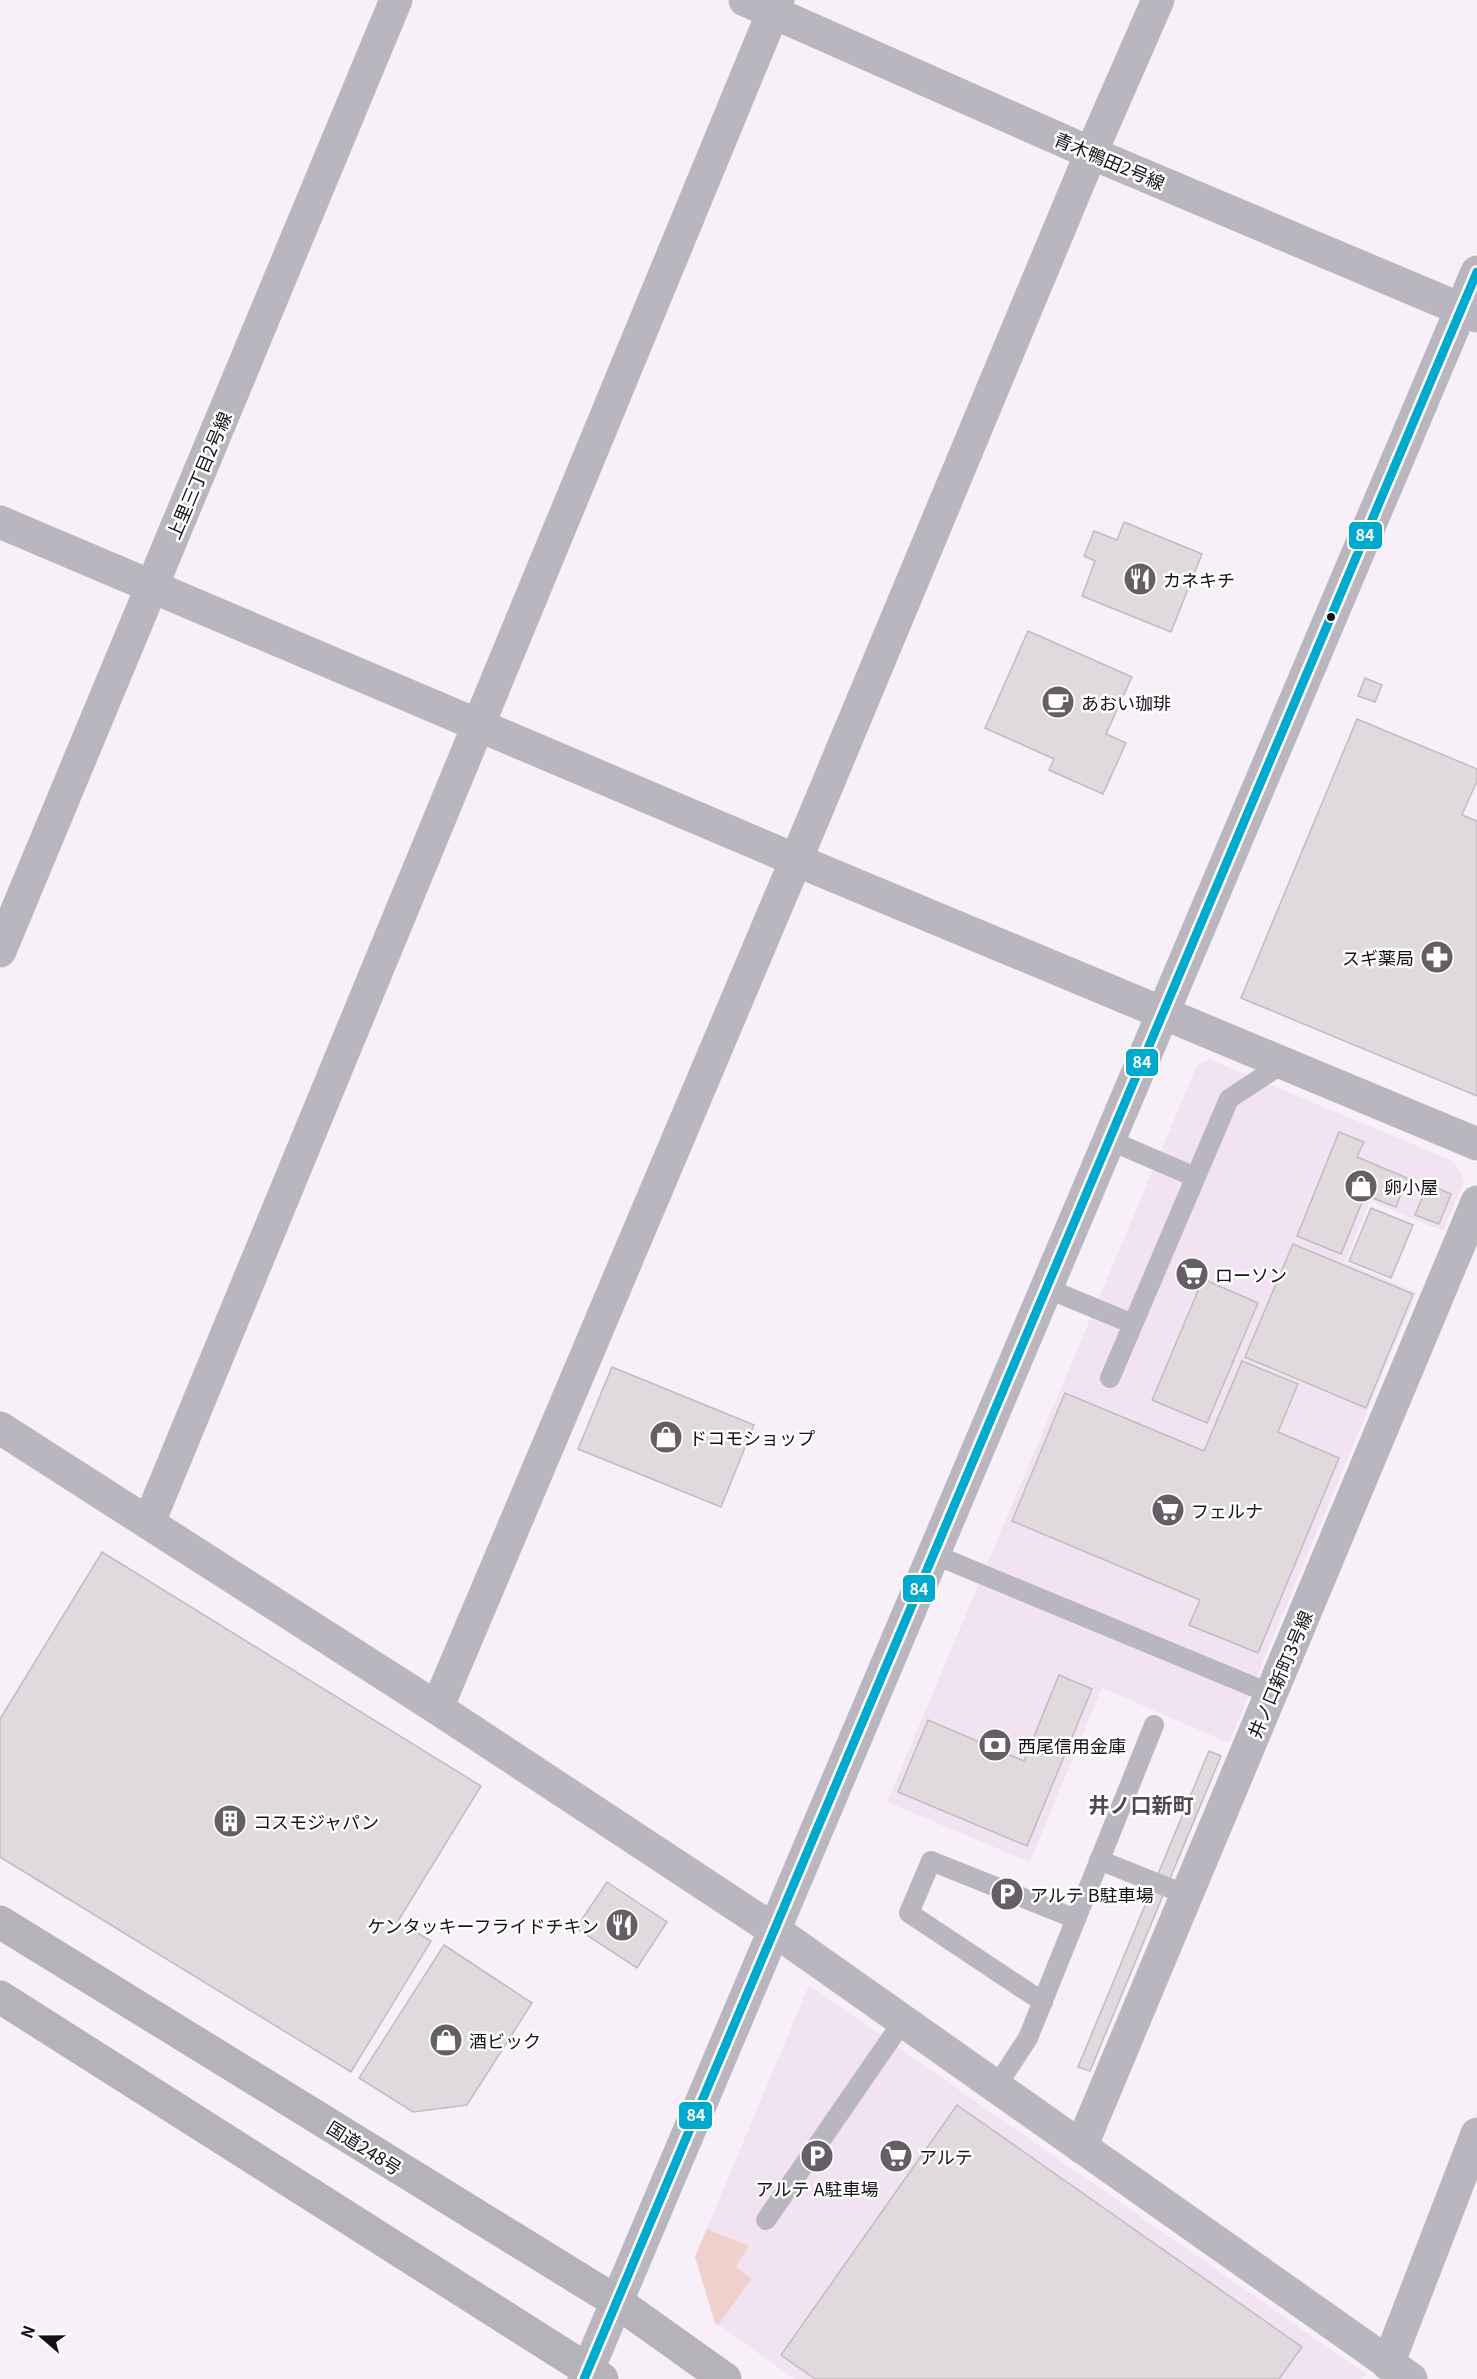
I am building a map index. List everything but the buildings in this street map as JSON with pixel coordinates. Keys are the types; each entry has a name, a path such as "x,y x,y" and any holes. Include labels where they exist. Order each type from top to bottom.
{"highway":[{"name":"国道248号","path":"0,1922 617,2302 725,2379"},
{"path":"0,1997 591,2376"}],"street":[{"name":"上里三丁目2号線","path":"0,951 396,0"},
{"path":"437,1708 796,860 1091,153 1158,0"},
{"path":"148,1522 477,724 766,4"},
{"name":"青木鴨田2号線","path":"766,4 1091,153 1469,312"},
{"path":"591,2376 617,2302 1109,1140 1469,312 1477,272"},
{"path":"0,522 796,860 1164,1011 1477,1144"},
{"name":"井ノ口新町3号線","path":"1081,2146 1477,1202"},
{"path":"0,1428 437,1708 774,1930 1400,2371 1477,2134"}],"lane":[{"path":"1110,1378 1229,1099 1285,1062"},
{"path":"1109,1140 1195,1177"},
{"path":"1047,1288 1132,1324"},
{"path":"933,1554 1271,1694"},
{"path":"996,2087 1028,2038 1154,1725"},
{"path":"1099,1860 1187,1895"},
{"path":"1043,2002 909,1913 931,1861 1076,1919"},
{"path":"766,2220 903,2021"}],"shaded area":[{"path":"1209,1059 1455,1162 1464,1182 1443,1231 1370,1201 1345,1262 1417,1292 1229,1743 1102,1688 1030,1862 887,1802 1197,1065"},
{"name":"アルテ","path":"809,1985 1366,2374 1362,2379 795,2379 715,2323 695,2257"},
{"path":"707,2229 749,2246 736,2267 751,2279 718,2325 715,2323 695,2257"}],"transit line":[{"name":"84","path":"584,2379 1477,272"}],"place":[{"name":"カネキチ","path":"1140,579"},
{"name":"あおい珈琲","path":"1058,702"},
{"name":"スギ薬局","path":"1437,957"},
{"name":"卵小屋","path":"1361,1186"},
{"name":"ローソン","path":"1192,1274"},
{"name":"ドコモショップ","path":"666,1437"},
{"name":"フェルナ","path":"1168,1510"},
{"name":"西尾信用金庫","path":"995,1745"},
{"name":"コスモジャパン","path":"230,1821"},
{"name":"アルテ B駐車場","path":"1007,1894"},
{"name":"ケンタッキーフライドチキン","path":"622,1925"},
{"name":"酒ビック","path":"446,2040"},
{"name":"アルテ A駐車場","path":"817,2156"},
{"name":"アルテ","path":"896,2156"}],"district":[{"name":"井ノ口新町","path":"1141,1804"}]}
